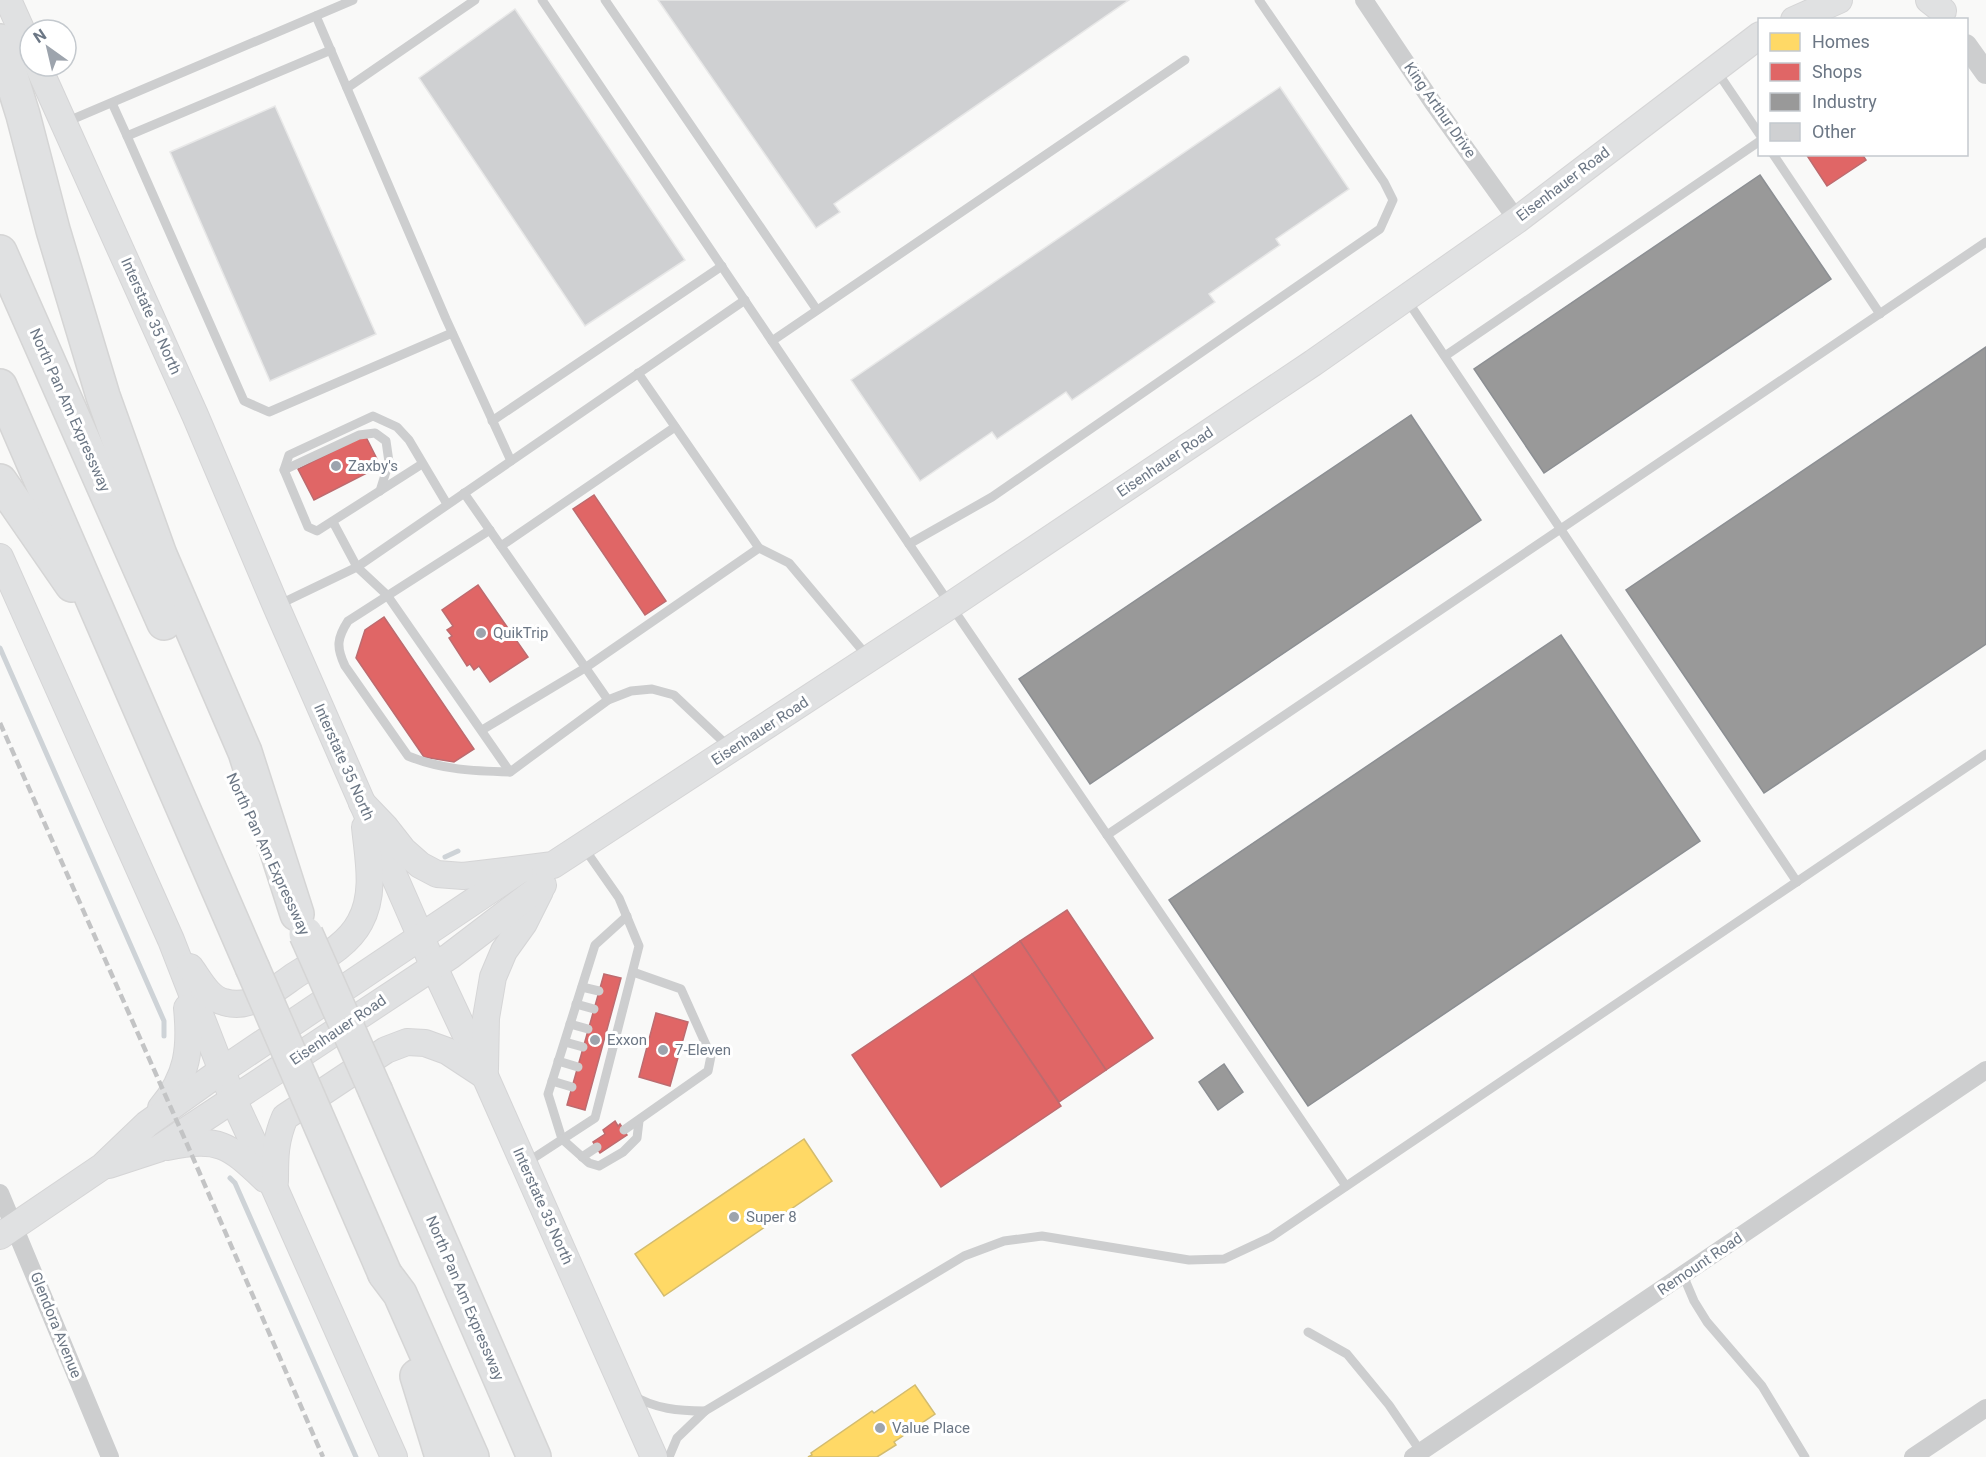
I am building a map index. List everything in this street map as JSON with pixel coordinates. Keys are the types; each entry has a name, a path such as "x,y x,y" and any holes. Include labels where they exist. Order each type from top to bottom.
{"highway":[{"path":"0,41 53,230 104,396 164,565 245,752 302,924"},
{"name":"North Pan Am Expressway","path":"0,252 240,796 302,924 534,1457"},
{"path":"0,387 385,1274 442,1457"},
{"path":"0,481 112,642"},
{"path":"380,1103 486,1299 556,1457"},
{"path":"385,1274 400,1294 472,1457"}],"main road":[{"path":"8,0 18,22"},
{"path":"1784,18 1808,0"},
{"path":"1798,18 1839,0"},
{"name":"Eisenhauer Road","path":"103,1167 158,1149 434,966 582,845 951,605 1304,370 1517,220 1757,37"},
{"name":"Interstate 35 North","path":"43,78 195,415 434,966 654,1457"},
{"path":"0,557 171,940 233,1099 394,1457"},
{"path":"171,940 208,993 221,1002 239,1005 263,997 338,947 353,934 368,902 370,879 362,803"},
{"path":"362,803 385,826 403,850 420,865 437,874 464,876 522,869"},
{"name":"Eisenhauer Road","path":"7,1231 103,1167 147,1124 221,1071 522,869 548,875"},
{"path":"485,1076 486,1018 493,977 504,951 524,923 548,875"},
{"path":"147,1124 174,1091 184,1070 190,1039 187,1008 171,940"},
{"path":"275,1189 275,1152 278,1134 285,1117 386,1050 407,1042 425,1043 447,1051 485,1076"},
{"path":"158,1149 206,1142 219,1144 242,1157 275,1189"}],"street":[{"name":"King Arthur Drive","path":"1364,0 1517,220"},
{"path":"1968,48 1986,73"},
{"name":"Remount Road","path":"1417,1454 1986,1070"},
{"name":"Glendora Avenue","path":"0,1193 7,1231 109,1456"},
{"path":"1913,1457 1986,1408"}],"lane":[{"path":"64,123 353,0"},
{"path":"347,88 475,0"},
{"path":"542,0 1346,1186"},
{"path":"605,0 817,310"},
{"path":"909,544 992,497 1380,229 1393,200 1384,182 1261,0"},
{"path":"316,16 452,333 511,461"},
{"path":"127,136 331,50"},
{"path":"772,341 1185,60"},
{"path":"1715,68 1758,132"},
{"path":"112,103 244,401 269,412 452,333"},
{"path":"1445,356 1758,142"},
{"path":"1774,156 1880,314"},
{"path":"1107,835 1986,242"},
{"path":"492,421 722,266"},
{"path":"1406,298 1797,882"},
{"path":"276,606 357,567 745,300"},
{"path":"638,373 759,548 789,562 870,658"},
{"path":"422,464 317,531 308,527 284,470 290,455 374,416 397,427 409,440 447,504"},
{"path":"501,546 675,427"},
{"path":"284,470 359,435 375,433 386,441 389,462 380,491"},
{"path":"464,493 608,700"},
{"path":"333,522 357,567 387,595 510,772"},
{"path":"490,530 348,621 340,634 338,652 345,666 408,756 459,771 510,772 608,700 631,691 652,689 674,695 731,749"},
{"path":"482,730 585,668 759,548"},
{"path":"669,1457 677,1438 705,1411 964,1256 1004,1241 1042,1236 1189,1260 1224,1258 1271,1237 1986,754"},
{"path":"524,1164 595,1118 611,1055 611,1035 621,997 633,972 639,945 619,898 582,845"},
{"path":"627,916 595,945 548,1094 562,1139 590,1164 599,1166 623,1152 637,1138 639,1121"},
{"path":"624,1130 708,1071 711,1056 681,989 633,972"},
{"path":"582,987 599,991"},
{"path":"576,1004 594,1009"},
{"path":"570,1024 588,1029"},
{"path":"564,1041 583,1047"},
{"path":"601,1052 611,1055"},
{"path":"558,1061 578,1067"},
{"path":"595,1073 606,1076"},
{"path":"552,1081 572,1087"},
{"path":"590,1092 601,1096"},
{"path":"582,1157 597,1148"},
{"path":"1683,1275 1694,1301 1707,1322 1762,1386 1805,1457"},
{"path":"1308,1332 1347,1353 1389,1405 1417,1454"},
{"path":"625,1391 640,1400 665,1408 705,1411"}],"building: Homes":[{"name":"Super 8","path":"804,1139 832,1181 664,1296 635,1254"},
{"name":"Value Place","path":"915,1385 935,1414 894,1442 896,1445 877,1457 808,1457 872,1411 874,1413"}],"building: Shops":[{"path":"1807,156 1863,156 1866,160 1827,186"},
{"name":"Zaxby's","path":"365,435 377,459 368,464 371,471 314,500 298,469"},
{"path":"594,495 666,601 645,615 573,509"},
{"name":"QuikTrip","path":"478,585 528,657 490,682 479,666 474,670 470,664 467,666 449,638 452,636 447,630 453,626 442,610"},
{"path":"384,617 474,749 454,762 424,757 356,658 365,630"},
{"path":"1067,910 1153,1038 1106,1070 1020,941"},
{"path":"1020,941 1106,1070 1059,1102 972,974"},
{"name":"Exxon","path":"604,974 621,978 585,1110 567,1105"},
{"path":"972,974 1061,1106 941,1187 852,1055"},
{"name":"7-Eleven","path":"656,1013 688,1022 670,1086 639,1077"},
{"path":"615,1121 618,1126 620,1124 627,1135 600,1153 593,1142 605,1134 603,1130"}],"building: Industry":[{"path":"1760,175 1831,279 1544,473 1474,369"},
{"path":"1986,347 1986,644 1764,793 1626,590"},
{"path":"1411,415 1481,520 1090,784 1019,679"},
{"path":"1561,635 1700,841 1308,1106 1169,900"},
{"path":"1224,1064 1243,1092 1218,1110 1199,1082"}],"building: Other":[{"path":"658,0 1129,0 834,204 840,212 816,228"},
{"path":"515,9 685,260 585,326 419,78"},
{"path":"1280,87 1349,189 1276,239 1280,245 1209,294 1215,302 1072,400 1066,392 997,439 992,432 920,481 851,380"},
{"path":"275,106 376,334 270,381 170,152"}],"waterway":[{"path":"0,648 164,1021 164,1036"},
{"path":"445,857 458,851"},
{"path":"230,1178 235,1183 356,1457"}],"railway":[{"path":"0,723 323,1457"}],"place":[{"name":"Zaxby's","path":"336,466"},
{"name":"QuikTrip","path":"481,633"},
{"name":"Exxon","path":"595,1040"},
{"name":"7-Eleven","path":"663,1050"},
{"name":"Super 8","path":"734,1217"},
{"name":"Value Place","path":"880,1428"}]}
